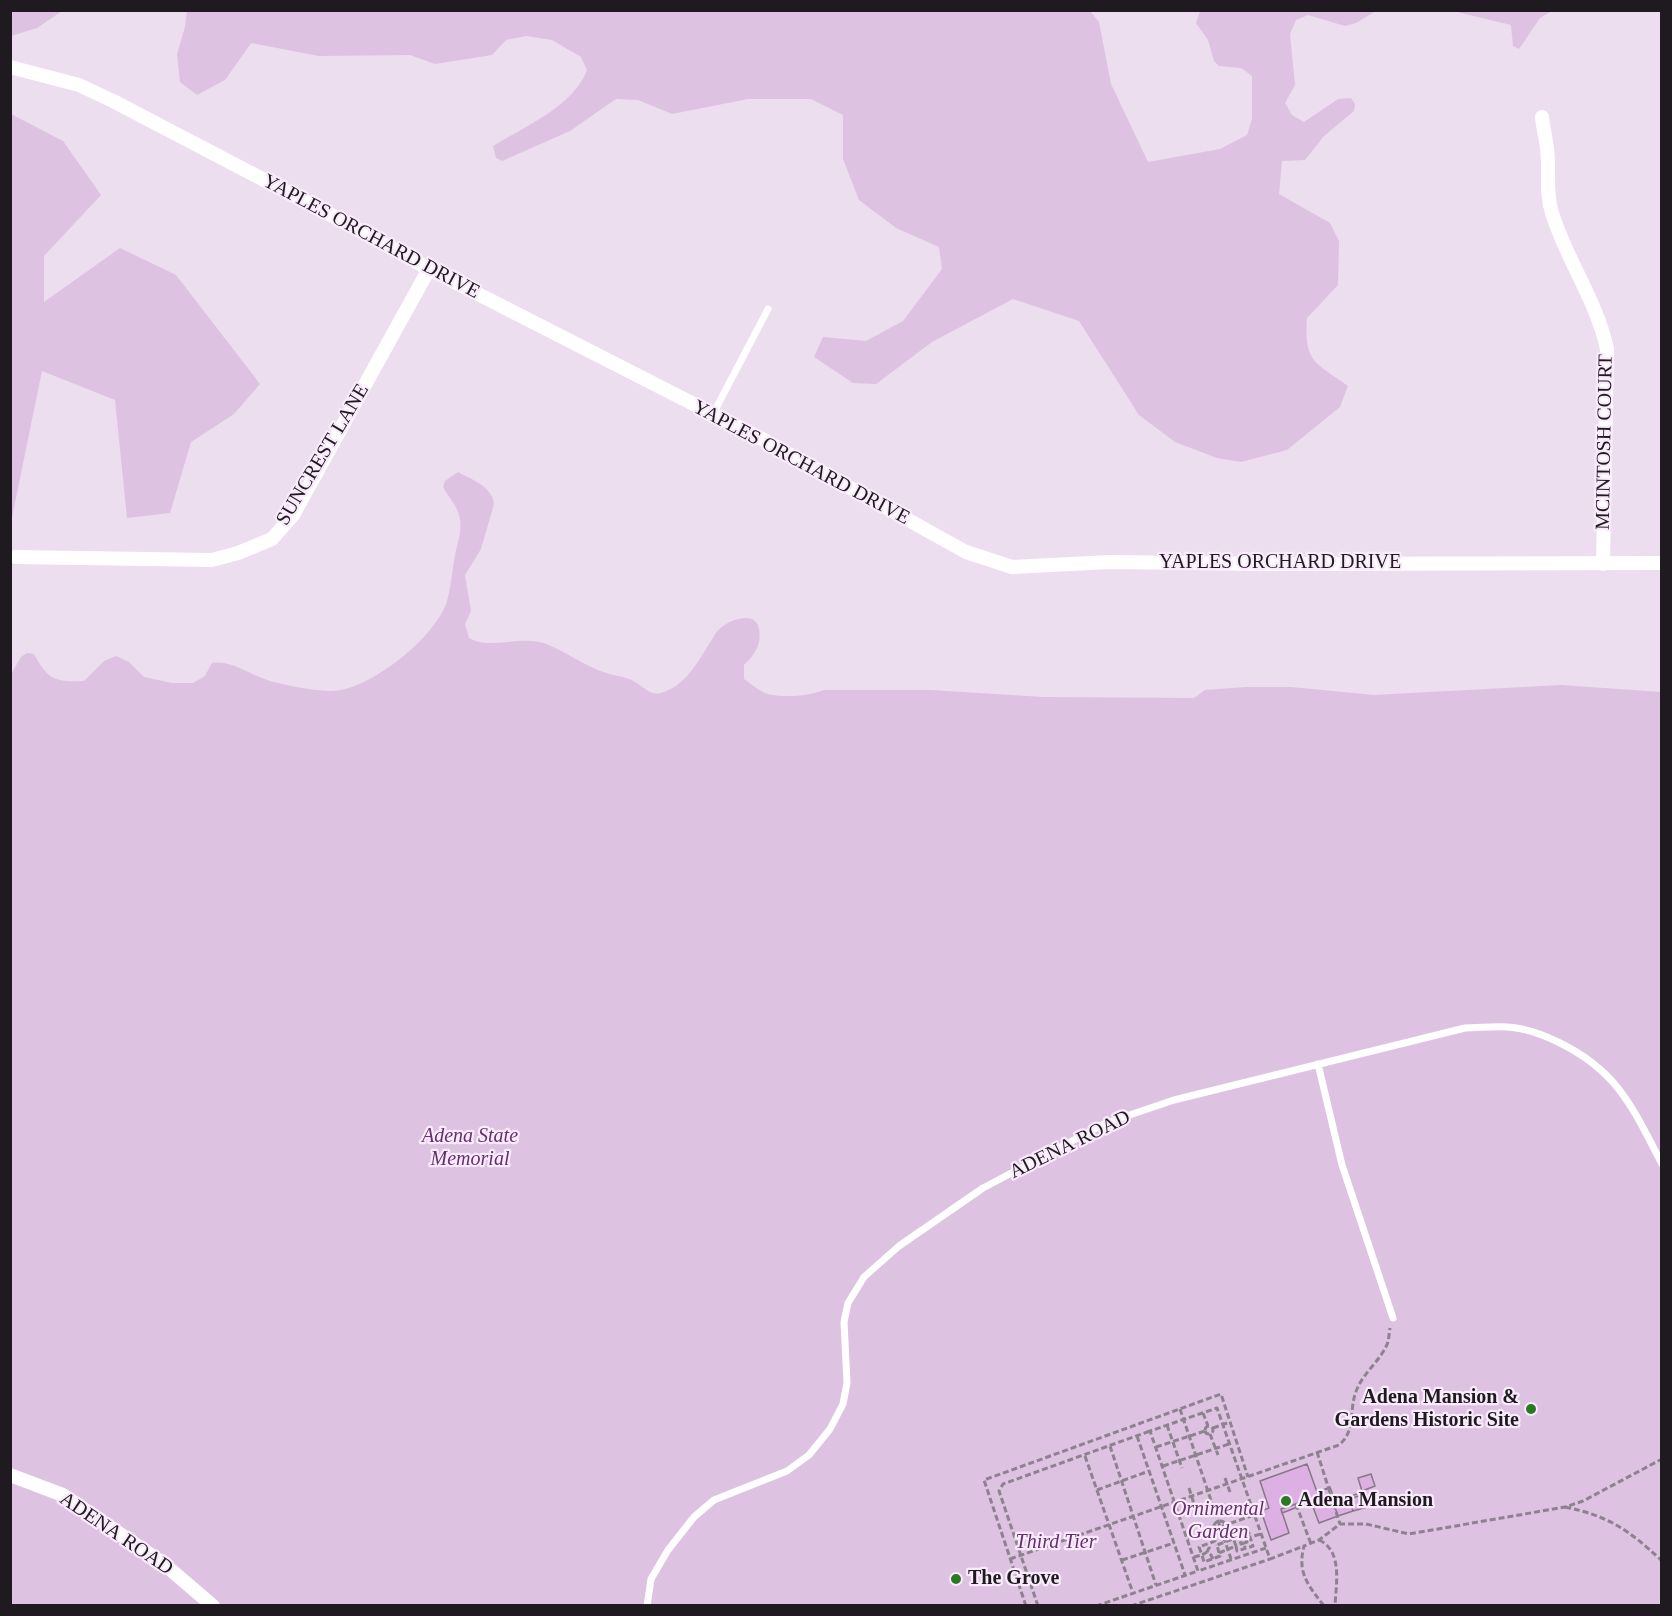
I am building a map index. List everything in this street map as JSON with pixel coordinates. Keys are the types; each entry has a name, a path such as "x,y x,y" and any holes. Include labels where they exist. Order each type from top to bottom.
{"street":[{"name":"YAPLES ORCHARD DRIVE","path":"10,67 79,85 113,101 429,269 766,441 966,552 1012,567 1110,562 1662,563"},
{"name":"MCINTOSH COURT","path":"1542,117 1548,150 1548,188 1551,212 1596,314 1607,349 1603,564"},
{"name":"SUNCREST LANE","path":"15,557 212,560 238,553 272,539 292,515 429,269"},
{"name":"ADENA ROAD","path":"10,1475 63,1495 164,1564 213,1605"}],"lane":[{"path":"712,414 768,309"},
{"name":"ADENA ROAD","path":"647,1605 651,1579 668,1550 694,1517 714,1500 787,1471 808,1455 830,1429 843,1404 847,1383 844,1322 848,1303 864,1277 899,1246 983,1188 1106,1123 1174,1100 1465,1028 1508,1027 1546,1035 1582,1053 1609,1076 1631,1105 1662,1164"},
{"path":"1318,1064 1342,1165 1393,1318"}],"path":[{"path":"1010,1558 1339,1445 1346,1439 1351,1429 1353,1403 1357,1389 1388,1343 1393,1318"},
{"path":"1026,1605 984,1480 1221,1394 1248,1476"},
{"path":"1038,1605 999,1491 1003,1484 1217,1408 1270,1559"},
{"path":"1180,1409 1231,1559"},
{"path":"1203,1413 1208,1426 1213,1428 1230,1422"},
{"path":"1167,1425 1182,1468"},
{"path":"1156,1448 1205,1431 1208,1426"},
{"path":"1210,1434 1213,1428"},
{"path":"1150,1431 1198,1571"},
{"path":"1205,1431 1210,1434 1218,1455"},
{"path":"1137,1436 1185,1575"},
{"path":"1162,1466 1229,1444"},
{"path":"1110,1446 1156,1585"},
{"path":"1317,1452 1340,1524"},
{"path":"1085,1455 1133,1593"},
{"path":"1131,1605 1311,1544 1340,1524 1366,1524 1409,1534 1565,1507 1583,1502 1662,1459"},
{"path":"1097,1490 1149,1471"},
{"path":"1226,1478 1230,1492"},
{"path":"1189,1488 1194,1504"},
{"path":"1296,1504 1311,1544"},
{"path":"1565,1507 1586,1511 1613,1522 1638,1538 1662,1561"},
{"path":"1187,1539 1254,1515"},
{"path":"1218,1521 1223,1521 1226,1525"},
{"path":"1214,1529 1218,1521"},
{"path":"1222,1533 1226,1525"},
{"path":"1214,1529 1222,1533"},
{"path":"1248,1530 1250,1537 1253,1546 1238,1551 1232,1535 1248,1530"},
{"path":"1225,1542 1235,1543 1261,1534"},
{"path":"1319,1540 1332,1551 1335,1565 1335,1605"},
{"path":"1218,1549 1215,1541 1210,1551 1204,1562 1199,1547 1210,1551 1220,1556 1218,1549"},
{"path":"1243,1541 1245,1548"},
{"path":"1218,1549 1225,1542"},
{"path":"1228,1550 1235,1543"},
{"path":"1122,1560 1174,1544"},
{"path":"1304,1546 1301,1565 1306,1581 1324,1605"},
{"path":"1096,1605 1266,1548"},
{"path":"1194,1557 1218,1549 1228,1550"}],"green space":[{"path":"11,10 62,11 37,28 11,36"},
{"path":"187,10 1090,11 1099,22 1111,84 1148,162 1220,149 1247,135 1252,119 1252,76 1241,68 1219,66 1214,61 1208,40 1196,23 1200,11 1376,11 1356,23 1345,26 1308,15 1296,20 1290,34 1295,85 1285,103 1292,115 1304,122 1338,99 1351,98 1355,104 1354,111 1324,136 1305,160 1282,161 1279,194 1330,223 1339,241 1338,285 1307,318 1307,333 1310,353 1314,360 1348,386 1340,407 1287,450 1241,462 1217,458 1175,442 1139,415 1079,321 1013,299 932,342 876,384 853,383 814,357 823,337 866,341 903,321 942,269 939,247 896,228 859,200 843,159 843,115 811,99 748,99 672,114 638,100 616,99 570,131 502,161 496,158 493,146 560,105 580,83 587,70 581,57 552,40 526,36 506,40 492,55 435,64 410,55 319,56 251,43 225,80 197,95 180,82 177,54 185,27"},
{"path":"1552,10 1540,18 1519,49 1513,46 1511,25 1453,11"},
{"path":"11,114 63,141 101,195 44,256 44,302 120,248 176,275 260,384 234,414 191,442 170,513 127,518 115,400 42,371 11,522"},
{"name":"Adena State Memorial","path":"458,472 485,488 490,493 494,504 481,549 465,575 471,611 465,624 469,638 487,643 539,642 556,648 596,669 633,681 657,694 678,685 696,664 714,635 726,624 743,618 749,618 757,623 760,635 756,649 744,665 744,679 765,693 781,696 804,695 824,690 931,690 1043,697 1194,698 1205,690 1246,687 1291,687 1374,695 1561,685 1661,692 1661,1605 11,1606 10,676 21,657 27,653 34,654 53,678 66,681 84,681 104,661 116,656 129,662 144,677 172,683 193,683 205,676 212,663 219,663 233,665 267,680 307,689 330,691 362,683 380,673 414,647 439,618 446,604 460,525 456,508 443,487 445,481"}],"building":[{"name":"Adena Mansion","path":"1307,1464 1317,1492 1328,1488 1338,1516 1319,1523 1310,1499 1281,1509 1289,1533 1271,1540 1261,1511 1269,1508 1260,1481"},
{"path":"1371,1474 1375,1486 1362,1491 1358,1478"},
{"path":"1330,1487 1336,1504 1362,1492 1362,1495 1349,1499 1353,1511 1338,1516 1328,1488"},
{"path":"1362,1495 1367,1507 1353,1511 1349,1499"},
{"path":"1310,1499 1311,1502 1282,1513 1281,1509"}],"place":[{"name":"Adena Mansion & Gardens Historic Site","path":"1531,1409"},
{"name":"Adena Mansion","path":"1286,1501"},
{"name":"The Grove","path":"956,1579"}],"park label":[{"name":"Ornimental Garden","path":"1218,1522"},
{"name":"Third Tier","path":"1056,1543"}]}
